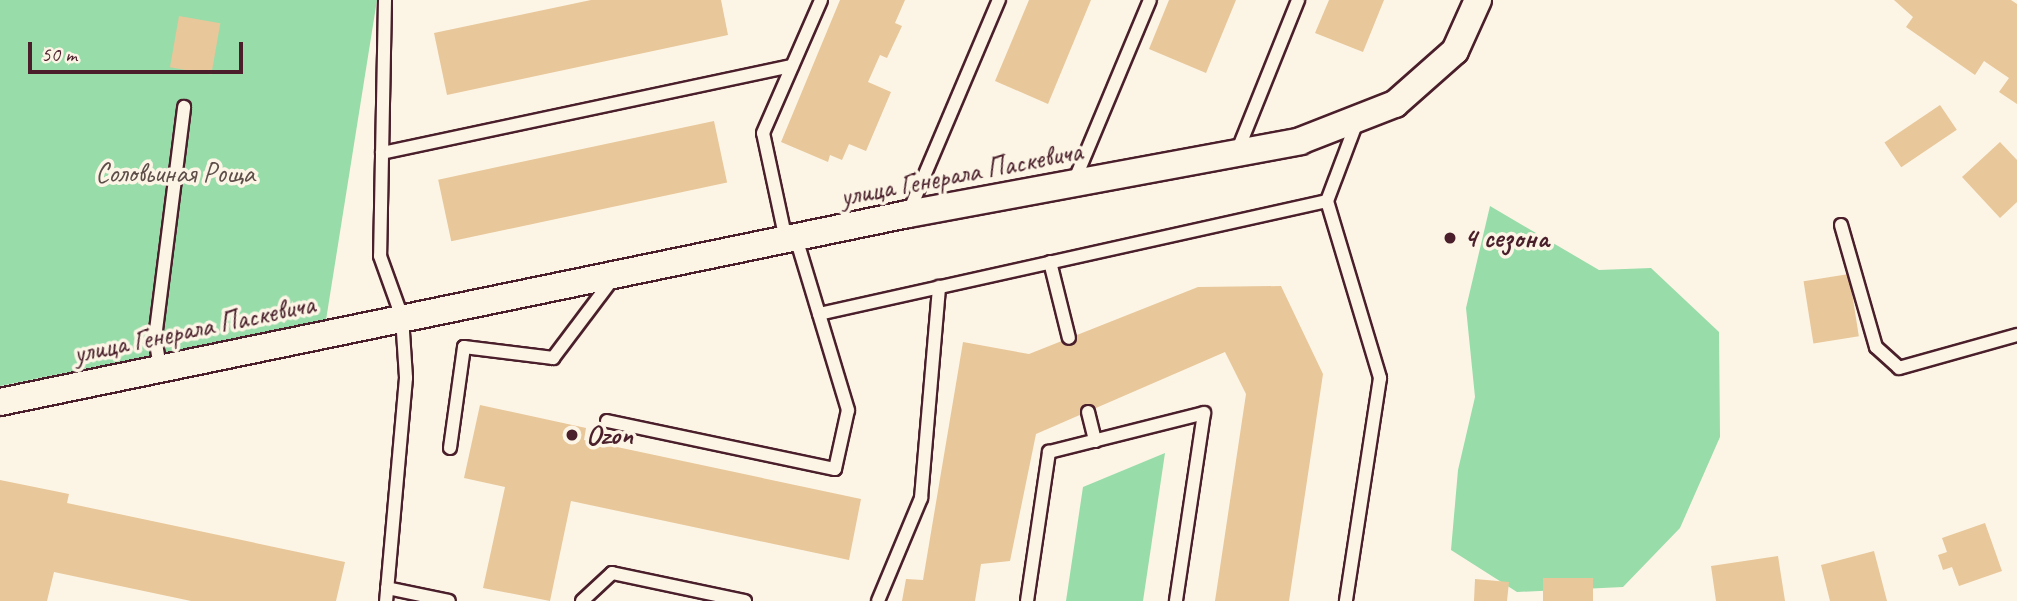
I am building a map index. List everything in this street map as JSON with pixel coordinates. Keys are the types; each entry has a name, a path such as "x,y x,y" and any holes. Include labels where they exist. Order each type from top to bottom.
{"street":[{"name":"улица Генерала Паскевича","path":"0,402 908,214 1300,141 1395,104 1455,51 1478,0"}],"lane":[{"path":"607,421 835,469 848,410 819,314 791,239 763,133 821,0"},
{"path":"908,214 999,0"},
{"path":"1073,184 1150,0"},
{"path":"1236,153 1298,0"},
{"path":"388,1 380,256 401,317 407,378 386,594 449,601"},
{"path":"382,153 792,66"},
{"path":"160,368 155,338 184,107"},
{"path":"1346,601 1380,379 1327,201 1359,118"},
{"path":"819,314 1327,201"},
{"path":"1841,225 1877,347 1899,368 2017,335"},
{"path":"1050,262 1069,338"},
{"path":"450,448 464,346 553,358 616,274"},
{"path":"878,601 921,498 939,287"},
{"path":"1088,412 1095,441"},
{"path":"1027,601 1049,452 1204,413 1176,601"},
{"path":"582,601 612,573 745,601"}],"green space":[{"name":"Соловьиная Роща","path":"0,0 377,0 326,320 0,386"},
{"path":"1490,206 1599,270 1651,268 1719,332 1720,437 1680,528 1623,587 1517,592 1451,550 1458,470 1475,397 1466,308"},
{"path":"1165,453 1143,601 1066,601 1083,487"}],"building":[{"path":"591,0 721,0 728,35 447,95 434,33"},
{"path":"840,0 905,0 895,23 902,26 887,58 880,55 868,82 891,92 866,151 849,144 842,160 830,155 828,162 781,142"},
{"path":"1029,0 1091,0 1048,104 995,81"},
{"path":"1169,0 1236,0 1206,73 1149,49"},
{"path":"1329,0 1384,0 1363,52 1315,33"},
{"path":"1894,0 2011,0 2017,4 2017,104 1999,92 2009,78 1984,61 1975,75 1906,27 1913,17"},
{"path":"179,16 220,23 211,75 170,67"},
{"path":"1940,105 1957,130 1901,167 1884,142"},
{"path":"714,121 727,183 451,241 438,180"},
{"path":"2000,142 2017,160 2017,202 2000,218 1962,177"},
{"path":"1849,274 1859,336 1813,343 1804,281"},
{"path":"1281,286 1323,374 1289,601 1215,601 1246,394 1225,352 1036,434 1010,561 981,564 975,601 902,601 906,579 923,580 963,342 1029,354 1198,287"},
{"path":"480,405 586,428 584,440 861,499 849,560 571,501 550,601 483,588 505,487 464,478"},
{"path":"0,480 69,494 67,503 345,562 336,601 191,601 54,572 47,601 0,601"},
{"path":"1985,523 2002,571 1959,586 1952,567 1943,570 1938,555 1947,552 1942,538"},
{"path":"1874,551 1887,601 1830,601 1821,565"},
{"path":"1778,556 1785,601 1716,601 1711,566"},
{"path":"1543,578 1593,578 1593,601 1543,601"},
{"path":"1475,579 1509,582 1507,601 1474,601"}],"place":[{"name":"4 сезона","path":"1450,238"},
{"name":"Ozon","path":"572,435"}]}
